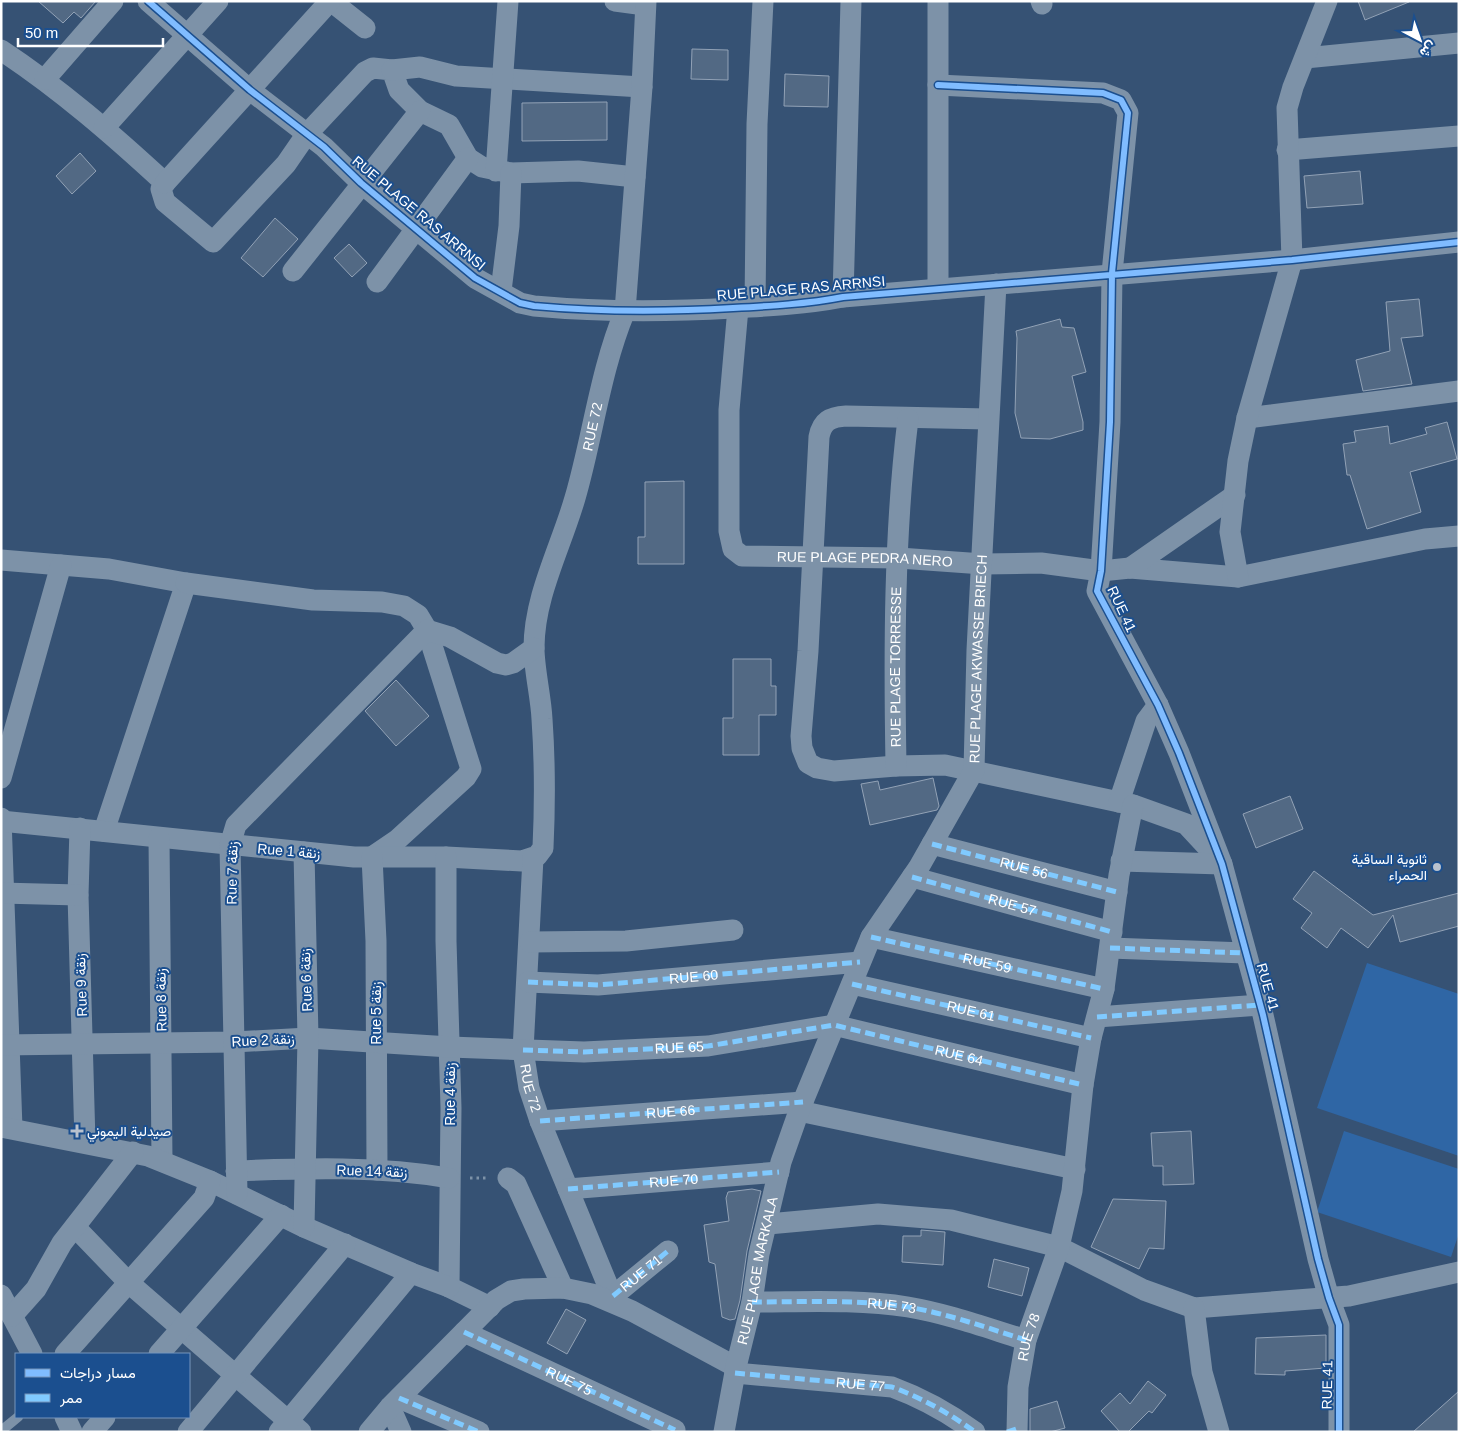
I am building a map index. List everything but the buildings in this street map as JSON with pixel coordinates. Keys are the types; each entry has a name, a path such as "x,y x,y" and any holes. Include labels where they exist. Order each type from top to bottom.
{"street":[{"path":"45,79 112,1"},
{"name":"RUE PLAGE RAS ARRNSI","path":"148,1 187,33 250,90 324,147 362,183 475,278 520,303 534,306 625,311 747,307 1112,273 1292,260 1459,242"},
{"path":"104,128 187,33 218,1"},
{"path":"365,28 330,1 165,183 161,189 165,202 210,241 215,241 254,196 286,164 306,135 365,72 373,68 392,70 420,67 456,76 642,87"},
{"path":"501,291 509,226 503,172 502,78 508,1"},
{"path":"615,1 645,3"},
{"path":"747,307 763,1"},
{"path":"843,297 851,1"},
{"path":"938,1 938,289"},
{"path":"1238,577 1230,532 1238,461 1246,418 1292,260 1286,118 1288,99 1327,1"},
{"name":"RUE 72","path":"614,1299 540,1121 529,1088 524,1050 544,746 534,648 546,581 575,497 612,348 625,311 642,87 645,3"},
{"path":"1305,58 1459,42"},
{"path":"1,50 45,79 104,128 165,183"},
{"path":"392,70 399,90 420,111 449,125 468,158 482,167 503,172 578,171 635,177"},
{"name":"RUE 41","path":"938,85 1103,94 1121,100 1128,113 1112,273 1110,422 1101,571 1097,591 1158,705 1179,753 1222,864 1260,1005 1329,1298 1339,1325 1339,1432"},
{"path":"293,271 420,111"},
{"path":"1287,150 1459,136"},
{"path":"376,282 414,228 468,158"},
{"name":"RUE PLAGE AKWASSE BRIECH","path":"801,1106 871,937 912,877 974,770 977,650 983,564 988,419 996,284"},
{"name":"RUE PLAGE PEDRA NERO","path":"747,307 729,410 729,538 737,553 748,557 812,555 898,558 983,564 1040,563 1101,571 1130,568 1238,577 1425,539 1459,536"},
{"path":"1246,418 1459,391"},
{"path":"988,419 908,419 846,416 831,418 822,425 812,555 802,748 808,763 817,768 834,771 896,766 945,765 1126,803 1186,824 1222,864"},
{"name":"RUE PLAGE TORRESSE","path":"896,766 894,666 903,464 908,419"},
{"path":"1130,568 1235,495"},
{"path":"1,560 109,569 186,583 313,600 382,602 404,606 418,615 427,630 471,769 466,777 397,840 372,857"},
{"path":"1,778 62,565"},
{"path":"104,831 186,583"},
{"path":"427,630 450,637 497,663 506,665 513,663 534,648"},
{"name":"Rue 7 زنقة","path":"237,1194 230,846 236,825 427,630"},
{"name":"RUE 78","path":"1013,1431 1026,1340 1059,1246 1075,1169 1083,1085 1091,1038 1104,989 1122,862 1126,803 1146,722 1158,705"},
{"path":"2,820 7,1128 133,1152 162,1161 210,1181 304,1227 411,1273 449,1287 490,1307"},
{"name":"Rue 1 زنقة","path":"2,820 230,846 372,857 446,857 504,861 538,853"},
{"name":"Rue 9 زنقة","path":"80,828 78,895 85,1142"},
{"name":"Rue 8 زنقة","path":"160,838 162,1161"},
{"name":"RUE 56","path":"932,844 1117,892"},
{"name":"Rue 6 زنقة","path":"304,852 308,1038 304,1227"},
{"name":"Rue 5 زنقة","path":"372,857 376,941 377,1170"},
{"name":"Rue 4 زنقة","path":"446,857 446,941 450,1047 449,1287"},
{"path":"1122,862 1222,864"},
{"name":"RUE 57","path":"912,877 1111,940"},
{"path":"2,893 78,895"},
{"path":"530,942 626,942 733,930"},
{"name":"RUE 59","path":"871,937 1104,989"},
{"path":"1111,940 1245,953"},
{"name":"RUE 60","path":"528,982 598,985 860,962"},
{"name":"RUE 61","path":"852,984 1091,1038"},
{"path":"1098,1017 1260,1005"},
{"name":"RUE 65","path":"524,1050 592,1052 708,1046 834,1026"},
{"name":"RUE 64","path":"834,1026 1083,1085"},
{"name":"Rue 2 زنقة","path":"5,1044 234,1042 308,1038 524,1050"},
{"name":"RUE 66","path":"540,1121 801,1106 1075,1169"},
{"name":"RUE PLAGE MARKALA","path":"724,1432 735,1370 752,1302 759,1254 768,1224 779,1172 801,1106"},
{"path":"12,1316 36,1289 62,1242 133,1152"},
{"name":"Rue 14 زنقة","path":"236,1171 306,1169 410,1171 449,1178"},
{"name":"RUE 70","path":"568,1189 779,1172"},
{"path":"508,1178 516,1184 563,1288"},
{"path":"66,1353 204,1198 210,1181"},
{"path":"768,1224 878,1214 951,1220 1059,1246 1144,1290 1194,1308 1349,1296 1455,1279"},
{"path":"161,1353 281,1216"},
{"path":"75,1227 129,1283 182,1328 290,1428 411,1273"},
{"path":"188,1432 344,1244"},
{"name":"RUE 71","path":"614,1299 668,1251"},
{"path":"369,1432 395,1402 501,1296 515,1290 563,1288 614,1299 735,1370"},
{"path":"1,1295 31,1353"},
{"name":"RUE 73","path":"752,1302 865,1304 907,1307 946,1315 1026,1340"},
{"path":"1194,1308 1202,1372 1219,1432"},
{"name":"RUE 75","path":"464,1332 674,1430"},
{"name":"RUE 77","path":"735,1370 892,1387 914,1395 951,1415 975,1432"},
{"path":"395,1402 401,1432"},
{"path":"395,1402 478,1432"},
{"path":"65,1418 72,1432"},
{"path":"92,1432 104,1418"}],"lane":[{"path":"1,1431 17,1418"}],"path":[{"path":"449,1178 508,1178"}],"shaded area":[{"path":"1367,963 1459,994 1459,1156 1317,1108"},
{"path":"1344,1131 1459,1169 1459,1233 1451,1257 1317,1212"}],"marked path":[{"path":"932,844 1117,892"},
{"path":"912,877 1112,932"},
{"path":"871,937 1104,989"},
{"path":"1110,948 1245,953"},
{"path":"528,982 598,985 860,962"},
{"path":"852,984 1091,1038"},
{"path":"1097,1017 1260,1005"},
{"path":"523,1050 584,1052 708,1046 834,1025 1083,1085"},
{"path":"540,1121 803,1102"},
{"path":"568,1189 779,1172"},
{"path":"613,1296 668,1251"},
{"path":"752,1302 810,1301 889,1304 953,1317 1026,1340"},
{"path":"464,1332 675,1430"},
{"path":"735,1373 892,1387 935,1406 975,1432"},
{"path":"399,1398 479,1432"},
{"path":"1007,1432 1016,1429"}],"cycle path":[{"path":"148,1 250,90 324,147 361,183 475,278 520,303 534,306 658,311 775,305 843,297 1292,260 1459,242"},
{"path":"938,85 1103,93 1121,100 1128,113 1112,273 1110,422 1101,571 1097,591 1158,705 1179,753 1222,864 1263,1015 1318,1259 1339,1325 1339,1432"}],"place":[{"name":"ثانوية الساقية الحمراء","path":"1437,867"},
{"name":"صيدلية اليموني","path":"77,1131"}]}
